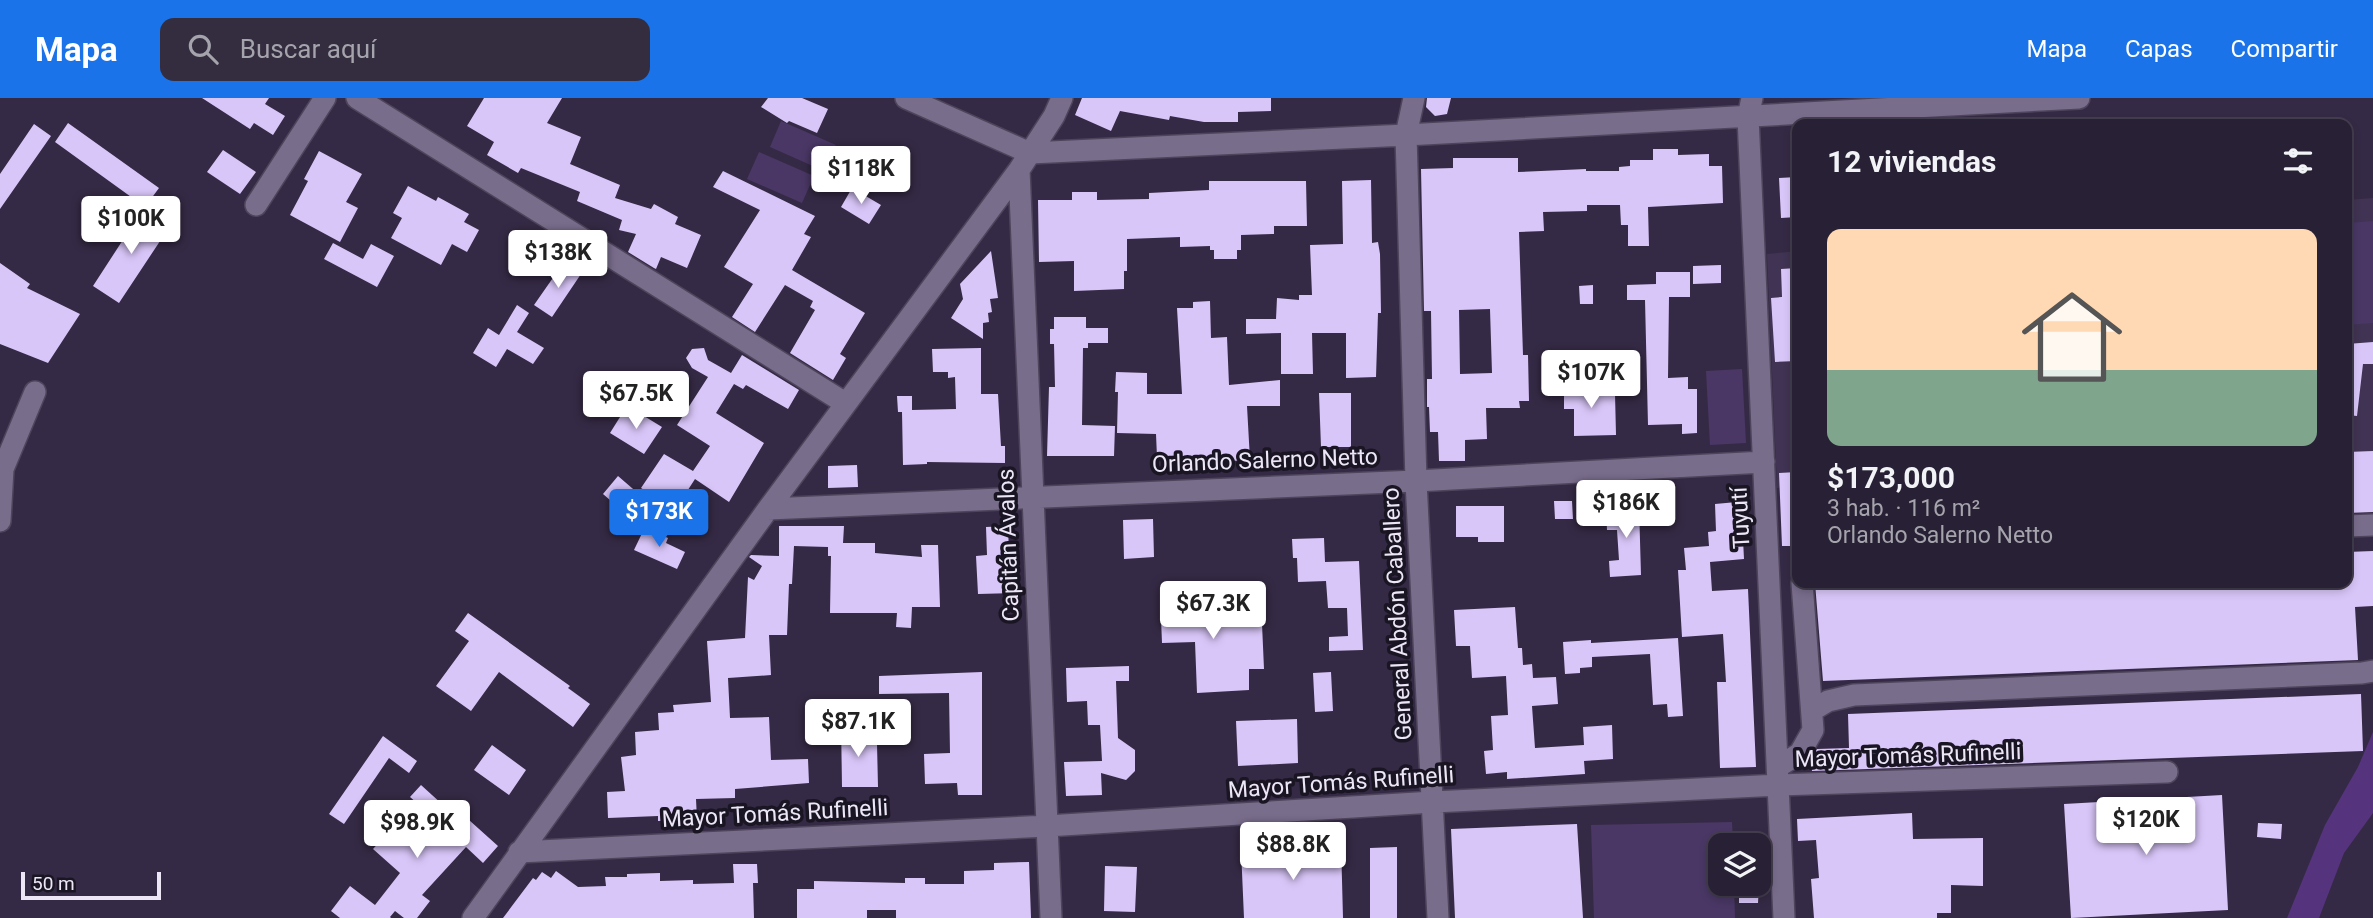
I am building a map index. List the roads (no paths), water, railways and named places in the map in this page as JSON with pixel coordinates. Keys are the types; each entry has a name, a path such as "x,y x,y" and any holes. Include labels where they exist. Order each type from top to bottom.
{"street":[{"path":"256,205 325,98"},
{"path":"906,98 1024,162 1750,107 2079,98"},
{"path":"473,918 845,403 1024,162 1054,116 1062,98"},
{"name":"General Abdón Caballero","path":"1414,98 1406,135 1416,481 1438,918"},
{"path":"363,99 845,403"},
{"name":"Tuyutí","path":"1750,107 1784,918"},
{"name":"Capitán Ávalos","path":"1024,162 1032,496 1051,918"},
{"path":"0,521 3,469 35,392"},
{"name":"Orlando Salerno Netto","path":"768,509 1416,481 1764,462"},
{"path":"2352,526 2373,524"},
{"path":"1778,776 1800,753 1813,730 1802,588"},
{"path":"1813,710 1828,701 1854,695 2373,671"},
{"name":"Mayor Tomás Rufinelli","path":"519,852 1047,827 1778,776 2167,772"}]}
